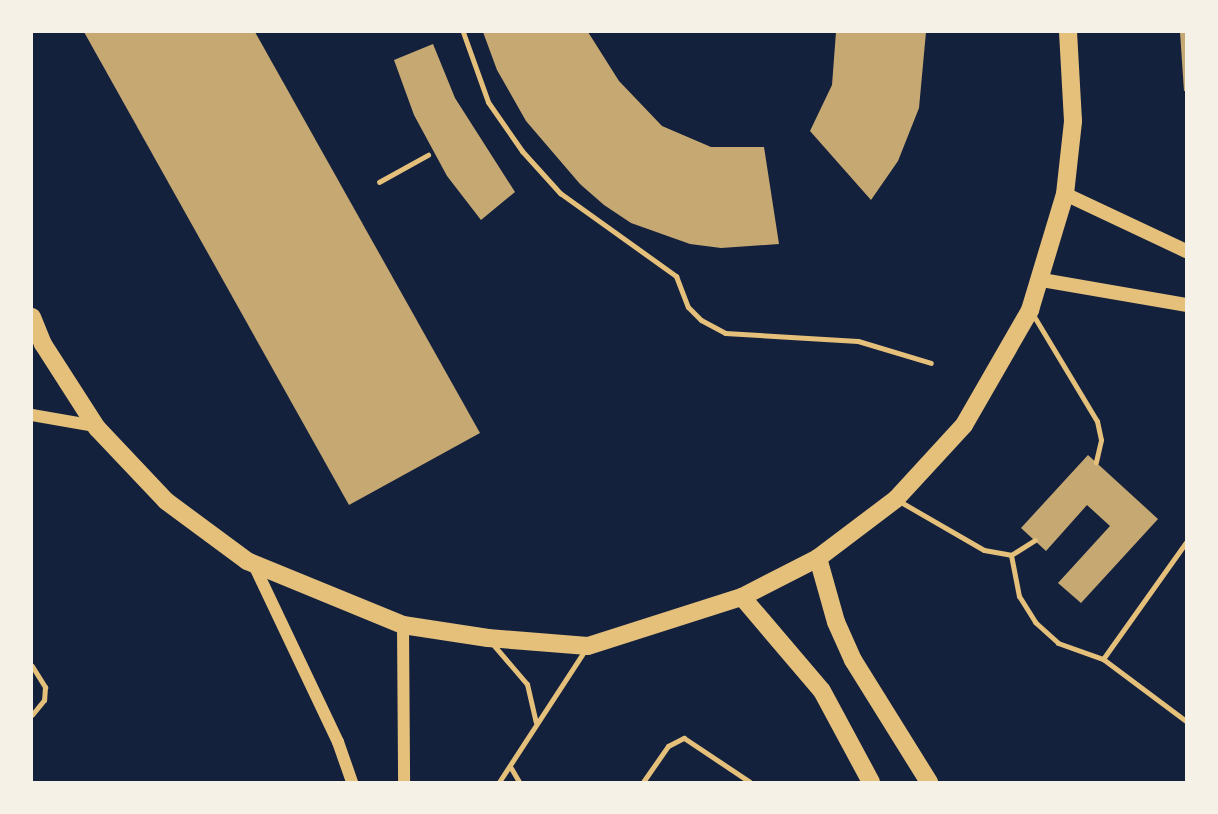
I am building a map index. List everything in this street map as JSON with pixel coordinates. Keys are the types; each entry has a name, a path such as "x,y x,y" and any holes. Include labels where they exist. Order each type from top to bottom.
{"main road":[{"path":"32,317 43,344 95,425 166,501 254,565 403,625 488,638 588,646 742,597 818,558 896,499 964,425 1030,310 1042,280 1065,194 1073,121 1068,32"},
{"path":"1065,194 1186,251"},
{"path":"1042,280 1186,305"},
{"path":"818,558 836,622 853,660 929,782"},
{"path":"742,597 822,691 871,782"}],"street":[{"path":"32,415 95,425"},
{"path":"254,565 352,782"},
{"path":"403,625 404,782"}],"lane":[{"path":"463,32 488,102 522,151 560,192 676,275 688,307 701,320 725,333 858,341 931,363"},
{"path":"1030,310 1097,421 1101,440 1096,462"},
{"path":"896,499 984,550 1011,555 1035,540"},
{"path":"1103,659 1186,542"},
{"path":"1011,555 1019,596 1035,622 1058,643 1103,659 1186,721"},
{"path":"488,638 527,684 536,722"},
{"path":"499,782 511,768 536,722 588,646"},
{"path":"32,666 45,687 44,699 32,715"},
{"path":"643,782 668,746 684,738 750,782"},
{"path":"511,768 519,782"}],"path":[{"path":"379,182 428,155"}],"building":[{"path":"84,32 255,32 480,433 349,505"},
{"path":"483,32 588,32 619,81 662,126 711,147 764,147 779,244 721,248 690,244 631,223 604,205 580,184 526,121 497,70"},
{"path":"836,32 926,32 919,108 898,161 871,200 810,131 832,85"},
{"path":"1180,32 1186,32 1186,91 1184,91"},
{"path":"433,44 455,98 515,192 481,220 447,176 414,115 394,60"},
{"path":"1088,455 1158,519 1081,603 1058,583 1110,526 1087,505 1046,551 1021,528"}]}
